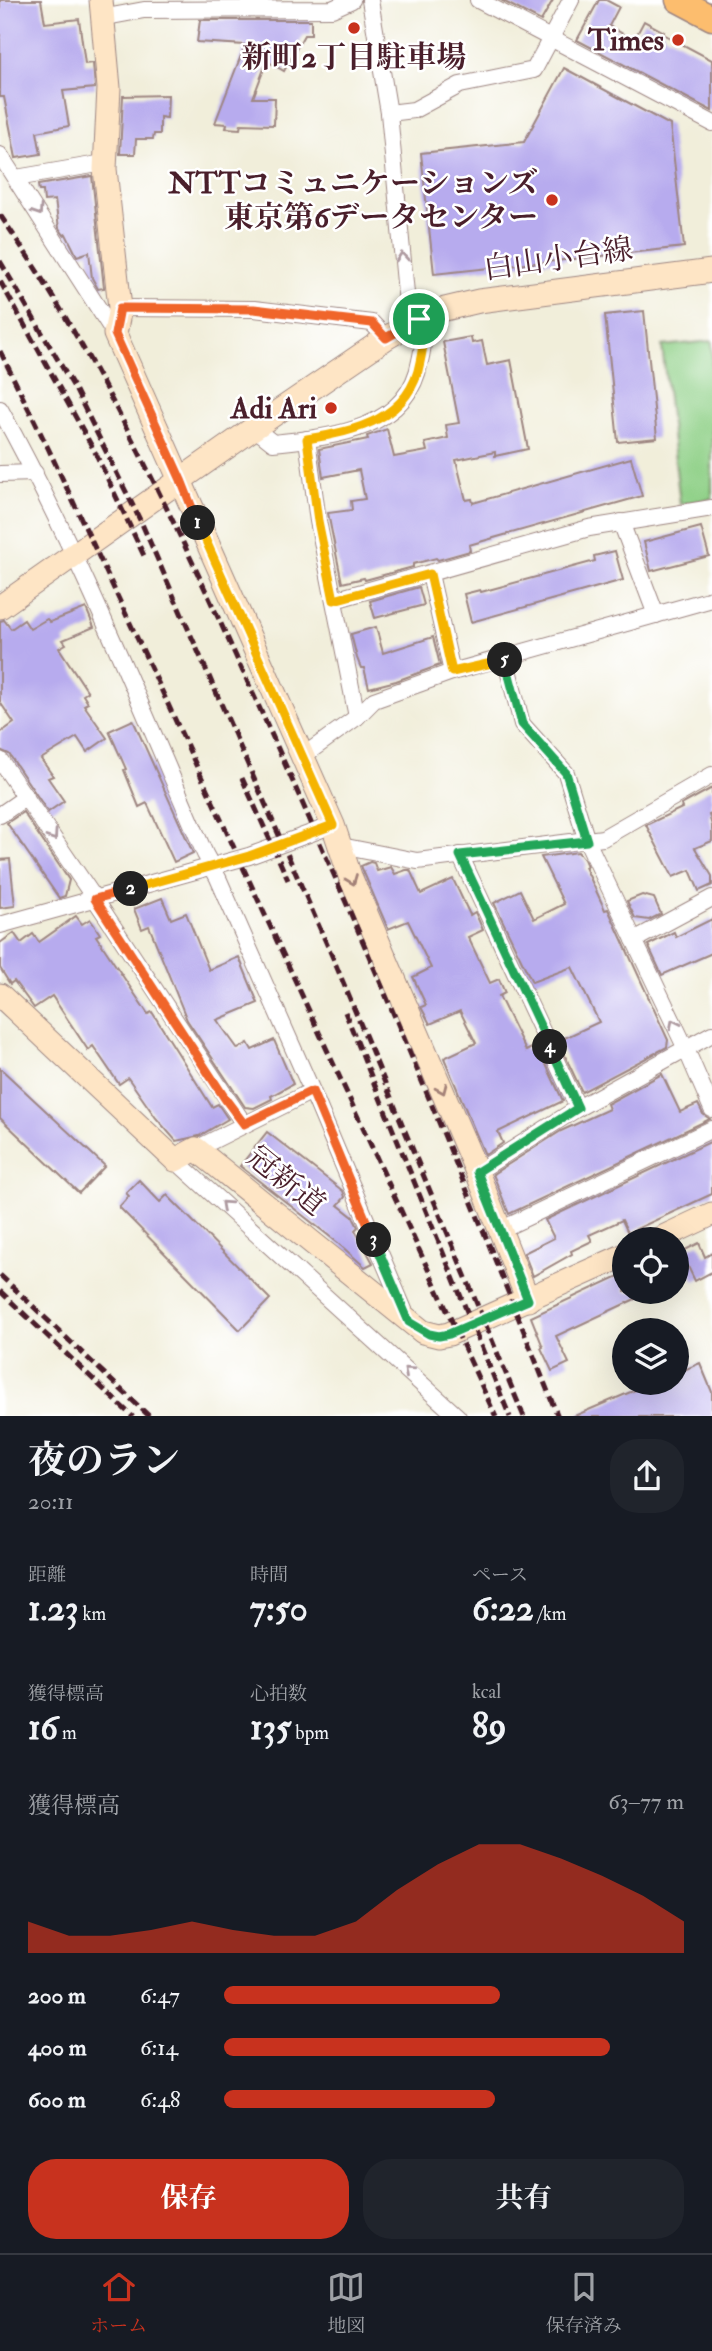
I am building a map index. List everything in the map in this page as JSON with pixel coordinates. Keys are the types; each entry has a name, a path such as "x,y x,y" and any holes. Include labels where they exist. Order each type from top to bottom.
{"main road":[{"path":"678,0 712,18"}],"street":[{"path":"115,334 120,308 104,163 109,88 101,9 332,9 352,0"},
{"path":"254,428 273,443 345,433 390,413 407,396 418,375 425,339 414,322 389,113 370,0"},
{"path":"478,0 712,123"},
{"path":"389,113 414,110 460,85 534,70 571,0"},
{"path":"0,155 115,334 303,756 337,836 350,876 477,1172 528,1300"},
{"path":"16,178 104,163"},
{"name":"白山小台線","path":"0,607 254,428 386,338 414,322 445,309 479,301 712,271"},
{"path":"120,308 254,309 372,323 386,338"},
{"path":"0,409 75,554 312,1091 409,1322"},
{"path":"307,439 318,521 356,717"},
{"path":"0,474 35,473"},
{"path":"334,600 589,528 712,508"},
{"path":"621,522 656,615"},
{"path":"430,574 452,672"},
{"path":"303,756 356,717 374,700 452,672 712,599"},
{"path":"505,658 522,724 566,773 587,841 712,1109"},
{"path":"0,760 244,1124"},
{"path":"0,925 337,836 416,861 603,838 712,775"},
{"path":"0,815 26,797"},
{"path":"460,855 578,1108"},
{"path":"634,940 712,898"},
{"path":"0,995 170,1155 458,1416"},
{"path":"477,1172 578,1108 712,1034"},
{"path":"170,1155 196,1149 312,1091"},
{"path":"500,1230 712,1129"},
{"name":"冠新道","path":"196,1149 409,1322 429,1334 449,1334 612,1261"},
{"path":"684,1227 712,1214"}],"green space":[{"path":"712,341 712,499 680,504 662,346"}],"building":[{"path":"0,0 41,0 45,23 79,19 85,64 93,63 95,88 63,91 69,126 37,132 41,154 16,158 4,97 0,97"},
{"path":"501,0 553,0 541,21"},
{"path":"599,0 606,0 619,7 609,26 634,40 644,21 712,60 712,111 577,40"},
{"path":"200,20 311,20 311,35 304,35 284,71 267,61 253,98 275,98 274,125 241,124 240,129 226,128 227,124 215,123 245,45 197,42"},
{"name":"NTTコミュニケーションズ 東京第6データセンター","path":"564,68 670,125 684,247 434,274 421,153 524,142"},
{"path":"168,95 167,118 160,117 160,134 154,134 153,139 136,139 135,154 120,154 123,96"},
{"path":"92,176 104,288 98,289 92,278 89,252 77,256 66,234 59,228 55,200 44,201 43,191 39,191 38,185"},
{"path":"644,311 657,438 618,442 605,315"},
{"path":"471,337 472,343 482,341 487,365 511,360 528,449 456,460 466,500 472,499 473,503 631,458 642,496 469,545 470,551 413,564 413,567 365,580 364,578 342,583 328,513 352,510 351,501 365,499 359,470 323,477 319,449 368,439 367,436 387,429 394,457 427,451 425,443 448,438 446,425 459,423 443,342"},
{"path":"701,527 709,556 651,571 644,542"},
{"path":"615,551 623,580 471,622 464,594 480,590 481,592 595,561 594,556"},
{"path":"419,587 424,605 375,618 370,601"},
{"path":"86,608 94,627 63,640 66,644 59,648 88,692 83,695 88,703 84,705 107,738 87,752 77,737 41,759 53,776 48,778 64,801 48,812 9,754 0,750 0,733 14,723 0,702 0,621 4,620 11,629 24,620 30,629 47,619 50,622"},
{"path":"376,627 383,653 433,637 440,665 369,688 351,634"},
{"path":"133,720 193,853 174,862 147,803 139,807 109,731"},
{"path":"712,788 712,814 709,815 712,841 695,848 712,876 712,885 699,891 690,870 673,877 646,825 682,808 681,805"},
{"path":"23,812 69,880 65,896 59,898 7,823"},
{"path":"578,852 584,859 587,866 585,867 605,910 608,909 668,1040 667,1047 582,1092 558,1041 599,1022 572,967 532,982 494,903 520,890 534,919 564,904 541,857"},
{"path":"10,859 15,906 0,908 0,860"},
{"path":"374,863 377,871 391,867 395,874 410,870 421,894 453,879 470,915 475,912 483,930 468,937 490,983 499,979 505,993 499,996 526,1051 537,1045 563,1101 498,1132 503,1143 485,1155 444,1058 476,1043 460,1011 430,1024 421,1007 426,1005 413,977 431,968 408,921 388,929 361,866"},
{"path":"642,895 654,898 661,914 649,920 635,918 627,901"},
{"path":"162,898 171,919 186,913 209,970 239,957 258,1003 217,1020 238,1049 248,1043 252,1050 274,1040 293,1084 254,1108 245,1107 187,1020 149,926 142,929 134,909"},
{"path":"76,916 82,924 90,919 100,934 96,936 148,1014 152,1012 212,1107 218,1104 228,1119 199,1136 176,1141 128,1078 119,1084 93,1046 88,1050 52,996 34,1008 14,981 10,984 0,968 0,943 14,933 21,943 33,934 39,942"},
{"path":"712,919 712,953 662,975 648,945 674,932 676,937"},
{"path":"0,1068 105,1166 79,1193 0,1118"},
{"path":"662,1074 680,1112 698,1104 703,1114 710,1119 509,1214 493,1174 561,1131 609,1109 607,1104"},
{"path":"267,1132 343,1191 345,1197 338,1205 353,1217 358,1227 355,1230 373,1263 365,1267 240,1166"},
{"path":"712,1141 712,1194 641,1227 625,1227 622,1220 589,1235 592,1241 571,1251 572,1254 533,1276 524,1253 554,1238 545,1220"},
{"path":"139,1180 160,1202 167,1195 270,1299 240,1330 119,1207 129,1196 126,1193"},
{"path":"699,1243 705,1257 712,1253 712,1272 695,1281 689,1269 689,1248"},
{"path":"612,1279 612,1304 624,1304 556,1336 569,1363 552,1371 531,1317"},
{"path":"700,1363 712,1392 712,1416 574,1416 624,1395 689,1395 689,1368"}],"railway":[{"path":"0,215 73,330 138,450 198,574 373,965 558,1416"},
{"path":"0,261 75,389 142,524 333,958 524,1416"},
{"path":"0,281 95,452 146,560"},
{"path":"0,351 161,689 496,1416"},
{"path":"242,778 288,880"},
{"path":"345,1012 510,1416"},
{"path":"0,1275 149,1416"},
{"path":"0,1291 132,1416"}],"place":[{"name":"新町2丁目駐車場","path":"354,28"},
{"name":"Times","path":"678,40"},
{"name":"NTTコミュニケーションズ 東京第6データセンター","path":"552,200"},
{"name":"Adi Ari","path":"331,408"}],"route":[{"path":"120,308 254,309 372,323 386,338 419,319 425,339 418,375 407,396 390,413 371,423 345,433 307,439 318,521 334,600 430,574 452,672 505,658 522,724 566,773 587,841 460,855 578,1108 477,1172 528,1300 439,1336 423,1332 409,1322 312,1091 244,1124 95,899 249,856 333,825 115,334 120,308"}]}
